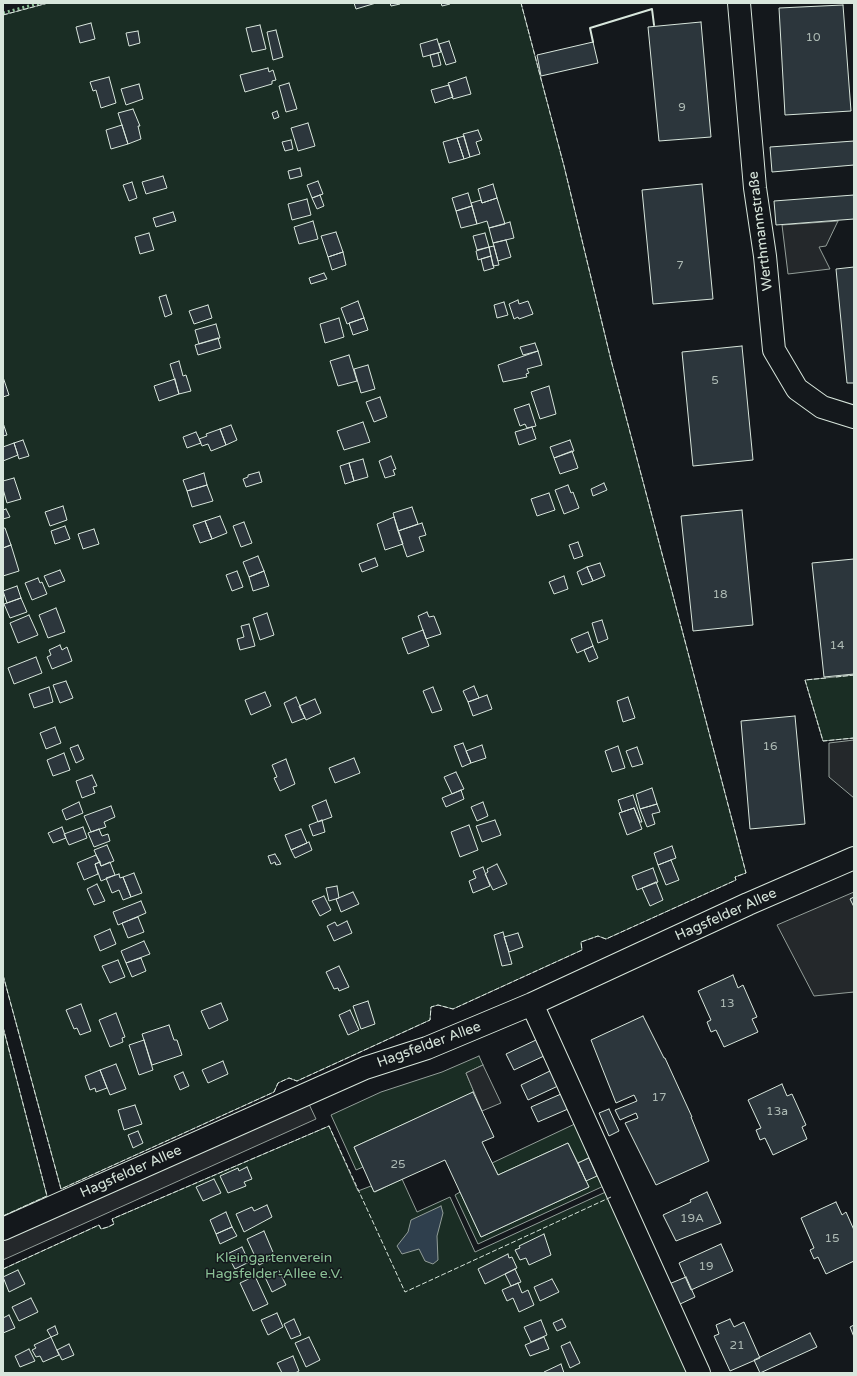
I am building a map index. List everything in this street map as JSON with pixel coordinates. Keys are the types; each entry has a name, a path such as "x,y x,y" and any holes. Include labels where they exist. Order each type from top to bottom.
{"street":[{"name":"Werthmannstraße","path":"739,3 746,70 755,188 765,256 774,350 797,389 822,407 854,417"},
{"name":"Hagsfelder Allee","path":"3,1229 280,1104 365,1068 427,1048 532,1004 748,904 854,858"},
{"path":"532,1004 699,1373"}],"green space":[{"path":"48,3 521,3 564,166 611,360 746,873 735,877 736,880 606,939 598,936 581,942 582,950 453,1009 438,1005 431,1007 430,1020 297,1081 289,1078 278,1083 274,1092 61,1189 3,975 3,15"},
{"path":"854,675 854,738 823,741 805,680"},
{"path":"3,1027 47,1196 3,1216"},
{"path":"479,1056 483,1065 466,1073 474,1092 354,1147 363,1167 356,1170 331,1115 381,1092 442,1072"},
{"path":"579,1122 594,1155 578,1163 568,1143 498,1175 492,1163"},
{"name":"Kleingartenverein Hagsfelder-Allee e.V.","path":"329,1126 358,1191 371,1186 375,1192 402,1179 417,1212 450,1197 475,1252 610,1190 691,1373 3,1373 3,1269 99,1225 101,1229 108,1227 114,1224 112,1219"},
{"path":"596,1159 608,1184 478,1244 455,1195 460,1192 481,1237 589,1187 586,1181 591,1162"}],"shaded area":[{"path":"838,221 826,246 819,247 830,269 788,274 782,225"},
{"path":"854,740 854,798 829,777 829,743"},
{"path":"854,892 854,992 814,996 777,925"},
{"path":"483,1065 501,1103 482,1111 466,1073"},
{"path":"308,1102 316,1119 3,1260 3,1239"}],"water":[{"path":"441,1206 443,1213 437,1236 438,1260 433,1264 425,1261 419,1249 402,1254 397,1246 408,1232 411,1220"}],"building":[{"path":"354,3 376,3 356,9"},
{"path":"390,3 399,3 400,4 391,6"},
{"path":"441,3 450,3 450,4 442,6"},
{"path":"843,5 851,111 785,115 779,8"},
{"path":"701,22 711,137 659,141 648,27"},
{"path":"91,23 95,39 80,43 76,27"},
{"path":"260,25 266,49 252,52 246,28"},
{"path":"276,30 283,57 273,60 267,32"},
{"path":"138,31 140,43 129,46 126,33"},
{"path":"437,39 441,52 423,57 420,44"},
{"path":"449,41 456,62 446,65 439,44"},
{"path":"593,42 598,63 541,76 537,55"},
{"path":"438,53 441,65 433,67 430,55"},
{"path":"268,68 269,72 273,70 276,80 272,81 272,84 245,92 240,75"},
{"path":"109,77 116,103 101,108 96,90 93,91 90,82"},
{"path":"466,77 471,94 453,99 448,83"},
{"path":"289,83 297,109 286,112 279,86"},
{"path":"139,84 143,99 126,105 121,89"},
{"path":"449,85 453,97 435,103 431,90"},
{"path":"133,109 140,126 138,126 141,139 128,144 118,113"},
{"path":"277,111 279,117 274,119 272,113"},
{"path":"308,123 315,146 298,151 291,128"},
{"path":"122,125 128,144 111,149 106,130"},
{"path":"478,130 482,140 476,142 480,154 470,157 463,134"},
{"path":"464,136 470,157 464,159 457,138"},
{"path":"457,138 464,159 449,163 443,142"},
{"path":"291,140 293,149 285,151 282,142"},
{"path":"854,141 854,165 772,172 770,147"},
{"path":"300,168 302,176 290,179 288,171"},
{"path":"163,176 167,188 146,194 142,182"},
{"path":"318,181 323,194 312,198 307,185"},
{"path":"132,182 137,198 129,201 123,185"},
{"path":"493,184 497,198 482,203 478,189"},
{"path":"702,184 713,299 653,304 642,190"},
{"path":"468,193 472,206 456,211 452,198"},
{"path":"320,195 324,206 317,209 312,198"},
{"path":"854,195 854,219 776,225 774,201"},
{"path":"497,198 505,224 489,228 487,221 477,224 471,203 481,200 482,203"},
{"path":"307,199 311,215 292,220 288,204"},
{"path":"472,206 477,224 461,228 456,211"},
{"path":"173,212 176,221 156,227 153,218"},
{"path":"313,221 318,239 299,244 294,227"},
{"path":"510,222 514,238 493,243 489,228"},
{"path":"336,232 343,252 328,257 321,236"},
{"path":"149,233 154,250 140,254 135,237"},
{"path":"485,233 489,247 477,250 473,236"},
{"path":"506,240 511,257 498,261 493,243"},
{"path":"494,246 499,265 493,266 489,247"},
{"path":"489,247 491,256 478,260 476,251"},
{"path":"343,252 346,265 332,270 328,257"},
{"path":"491,256 494,268 484,271 481,259"},
{"path":"854,267 854,383 847,383 836,269"},
{"path":"324,273 327,279 311,284 309,278"},
{"path":"166,295 172,314 165,317 159,297"},
{"path":"518,300 519,304 528,301 533,314 519,319 518,317 514,319 509,304"},
{"path":"358,301 364,318 347,324 341,308"},
{"path":"504,302 508,315 497,318 494,305"},
{"path":"208,305 212,318 194,324 189,311"},
{"path":"339,318 344,337 325,343 320,324"},
{"path":"364,318 368,330 353,335 349,323"},
{"path":"216,324 220,338 199,344 195,330"},
{"path":"218,338 221,348 198,355 195,345"},
{"path":"535,343 538,351 523,355 520,347"},
{"path":"742,346 753,460 693,466 682,352"},
{"path":"538,351 542,365 527,369 529,373 526,374 527,377 503,382 498,365"},
{"path":"349,355 357,381 338,386 330,361"},
{"path":"179,361 183,376 186,375 191,391 179,394 170,364"},
{"path":"368,365 375,389 361,393 354,369"},
{"path":"3,377 9,395 3,397"},
{"path":"175,379 179,394 159,401 154,386"},
{"path":"549,386 556,414 540,419 531,392"},
{"path":"380,397 387,417 374,422 366,402"},
{"path":"529,404 536,426 527,428 525,424 520,426 514,409"},
{"path":"363,422 370,442 344,450 337,431"},
{"path":"231,425 237,440 226,445 220,429"},
{"path":"4,426 7,435 3,436 3,427"},
{"path":"532,427 536,439 519,445 515,432"},
{"path":"220,429 226,445 211,451 208,444 202,446 199,439 207,436 206,434"},
{"path":"196,432 201,443 187,448 183,437"},
{"path":"23,440 29,456 19,459 14,443"},
{"path":"570,440 574,451 554,458 550,447"},
{"path":"14,443 18,455 3,461 3,447"},
{"path":"572,451 578,468 560,474 554,458"},
{"path":"391,456 396,469 393,470 395,475 385,478 379,461"},
{"path":"363,459 368,477 354,481 349,463"},
{"path":"349,463 354,481 345,484 340,466"},
{"path":"259,472 262,482 246,487 243,479 248,477 248,475"},
{"path":"204,473 207,485 187,491 183,480"},
{"path":"14,478 21,499 7,503 3,489 3,481"},
{"path":"604,483 607,490 593,496 591,489"},
{"path":"207,485 213,501 192,507 187,491"},
{"path":"568,485 571,493 573,492 579,508 564,514 555,490"},
{"path":"549,493 555,510 537,516 531,499"},
{"path":"63,506 67,520 50,526 45,512"},
{"path":"412,507 418,524 398,531 393,513"},
{"path":"6,509 10,517 3,519 3,510"},
{"path":"742,510 753,625 693,631 681,516"},
{"path":"220,516 227,533 212,539 205,521"},
{"path":"394,517 403,544 385,550 377,524"},
{"path":"205,521 212,539 200,543 193,525"},
{"path":"244,522 252,543 241,547 233,526"},
{"path":"422,523 426,535 419,537 424,551 407,557 398,531"},
{"path":"65,526 70,539 55,544 51,531"},
{"path":"3,528 5,528 11,545 3,548"},
{"path":"94,529 99,544 83,549 78,534"},
{"path":"578,542 583,556 574,559 569,545"},
{"path":"11,545 19,571 3,576 3,548"},
{"path":"258,556 264,571 249,577 243,562"},
{"path":"375,558 378,566 362,572 359,564"},
{"path":"854,559 854,674 824,677 812,563"},
{"path":"600,563 605,576 593,581 587,567"},
{"path":"587,567 593,581 582,585 577,572"},
{"path":"60,570 65,581 49,587 44,576"},
{"path":"237,571 243,587 232,591 226,575"},
{"path":"264,571 269,586 253,591 249,577"},
{"path":"564,576 568,589 554,594 549,582"},
{"path":"38,578 40,583 42,582 47,594 32,600 25,583"},
{"path":"17,586 21,598 7,603 3,591"},
{"path":"21,598 27,612 10,618 4,604"},
{"path":"56,608 65,632 48,638 39,615"},
{"path":"427,612 429,617 434,616 441,634 426,639 418,616"},
{"path":"267,613 274,635 260,640 253,618"},
{"path":"29,615 38,635 18,643 10,623"},
{"path":"602,620 608,639 598,643 592,623"},
{"path":"249,624 255,646 240,650 237,639 244,637 241,626"},
{"path":"423,630 429,646 408,654 402,638"},
{"path":"588,632 593,646 577,653 571,639"},
{"path":"60,645 62,650 67,647 72,661 52,669 47,657 51,655 49,650"},
{"path":"593,646 598,658 589,662 584,650"},
{"path":"36,657 42,673 14,684 8,668"},
{"path":"66,681 73,698 60,703 53,685"},
{"path":"474,686 479,698 468,702 463,691"},
{"path":"49,687 53,702 34,708 29,694"},
{"path":"433,687 442,710 432,713 423,691"},
{"path":"265,692 271,706 251,715 245,700"},
{"path":"487,695 492,709 473,716 468,702"},
{"path":"296,697 305,718 292,723 284,703"},
{"path":"628,697 635,718 623,722 617,701"},
{"path":"315,699 321,713 306,720 299,706"},
{"path":"795,716 805,824 750,829 741,721"},
{"path":"55,727 61,743 46,749 40,733"},
{"path":"463,743 471,763 462,767 454,746"},
{"path":"78,745 84,759 76,763 70,748"},
{"path":"482,745 486,758 471,763 466,751"},
{"path":"618,746 625,768 612,772 605,751"},
{"path":"637,747 643,764 632,767 626,751"},
{"path":"64,753 70,770 53,776 47,760"},
{"path":"354,758 360,773 335,783 329,768"},
{"path":"286,759 295,784 280,791 274,778 277,777 272,765"},
{"path":"456,772 464,789 452,794 444,777"},
{"path":"92,775 97,786 93,787 95,793 82,798 76,781"},
{"path":"652,788 657,804 640,809 636,794"},
{"path":"461,790 464,799 446,807 442,798"},
{"path":"633,795 642,822 640,822 634,808 622,812 618,800"},
{"path":"326,800 332,817 318,822 312,806"},
{"path":"79,802 83,813 66,820 62,810"},
{"path":"483,802 488,816 477,821 471,807"},
{"path":"657,804 660,812 652,814 655,824 647,827 640,809"},
{"path":"111,806 115,817 104,822 106,827 91,832 84,816"},
{"path":"634,808 642,829 627,835 619,813"},
{"path":"322,820 325,832 313,836 309,825"},
{"path":"495,820 501,835 482,842 476,826"},
{"path":"469,825 478,850 460,857 451,832"},
{"path":"62,827 66,838 53,843 48,833"},
{"path":"83,827 87,838 69,845 64,834"},
{"path":"99,829 102,836 108,834 110,841 94,847 88,833"},
{"path":"301,829 307,843 291,850 285,835"},
{"path":"309,842 312,850 295,858 291,850"},
{"path":"107,845 114,861 101,866 94,850"},
{"path":"672,846 676,858 658,865 654,853"},
{"path":"275,854 281,864 276,865 275,862 271,864 268,856"},
{"path":"96,855 100,862 95,864 98,874 84,880 77,863"},
{"path":"671,860 679,880 666,885 658,865"},
{"path":"100,862 101,866 110,862 115,875 101,881 95,864"},
{"path":"497,864 507,884 493,890 485,874 488,872 487,869"},
{"path":"483,867 490,886 473,893 469,881 476,878 473,871"},
{"path":"653,868 658,882 637,890 632,876"},
{"path":"134,873 142,893 131,897 123,877"},
{"path":"119,874 120,878 123,877 131,897 123,900 119,890 112,893 106,878"},
{"path":"656,882 663,900 650,906 642,888"},
{"path":"97,884 105,901 94,905 87,889"},
{"path":"337,886 339,898 329,901 326,888"},
{"path":"353,892 359,904 341,912 336,899"},
{"path":"324,896 331,910 320,916 312,901"},
{"path":"854,897 854,907 850,899"},
{"path":"141,901 146,913 118,925 113,912"},
{"path":"138,917 144,932 128,938 122,923"},
{"path":"347,921 352,933 334,941 327,926 335,922 337,926"},
{"path":"110,929 116,944 100,951 94,936"},
{"path":"503,932 512,964 502,966 494,935"},
{"path":"518,933 523,947 509,952 504,937"},
{"path":"144,941 150,954 126,963 121,951"},
{"path":"141,958 146,971 132,977 126,963"},
{"path":"118,960 125,977 110,983 102,966"},
{"path":"339,966 349,987 339,991 338,988 334,989 326,972"},
{"path":"733,975 738,988 743,985 757,1017 752,1019 758,1032 724,1047 716,1030 711,1032 707,1022 711,1020 698,991"},
{"path":"368,1001 375,1024 361,1029 353,1006"},
{"path":"221,1003 228,1020 209,1029 201,1011"},
{"path":"81,1004 91,1031 80,1035 77,1028 74,1029 66,1010"},
{"path":"350,1010 359,1030 348,1035 339,1015"},
{"path":"116,1013 125,1037 122,1038 123,1042 110,1047 99,1020"},
{"path":"643,1016 665,1058 692,1117 709,1161 656,1185 625,1123 638,1118 636,1113 620,1120 615,1110 637,1101 634,1095 616,1103 591,1040"},
{"path":"169,1025 174,1040 177,1040 182,1055 152,1065 142,1034"},
{"path":"144,1040 153,1070 139,1075 129,1045"},
{"path":"536,1040 544,1056 514,1070 506,1054"},
{"path":"223,1061 228,1074 208,1083 202,1070"},
{"path":"116,1064 126,1089 110,1095 100,1070"},
{"path":"100,1070 107,1088 96,1092 95,1088 90,1090 85,1076"},
{"path":"550,1071 558,1086 528,1100 521,1085"},
{"path":"183,1072 189,1086 180,1090 174,1076"},
{"path":"782,1084 787,1096 792,1094 806,1125 802,1127 807,1139 773,1155 765,1138 760,1140 756,1130 761,1128 748,1100"},
{"path":"473,1092 494,1137 482,1142 498,1175 568,1143 589,1187 481,1237 445,1160 374,1192 354,1147"},
{"path":"561,1094 568,1109 538,1122 531,1107"},
{"path":"135,1105 142,1124 124,1130 118,1110"},
{"path":"609,1109 619,1131 609,1136 599,1113"},
{"path":"138,1131 143,1143 133,1148 128,1135"},
{"path":"589,1158 597,1176 586,1181 578,1163"},
{"path":"247,1167 252,1179 244,1182 246,1186 228,1193 220,1176 238,1168 239,1171"},
{"path":"214,1179 221,1193 203,1201 196,1187"},
{"path":"707,1192 721,1223 676,1241 663,1215 691,1202 690,1200"},
{"path":"836,1202 842,1215 846,1212 854,1230 854,1261 826,1274 818,1257 814,1259 810,1250 814,1248 801,1218"},
{"path":"267,1205 272,1217 244,1232 236,1214 252,1207 254,1211"},
{"path":"226,1212 232,1227 216,1234 210,1220"},
{"path":"232,1227 237,1236 220,1244 216,1234"},
{"path":"264,1231 275,1257 259,1265 247,1239"},
{"path":"544,1234 551,1255 529,1265 526,1258 520,1260 515,1250 520,1248 519,1246"},
{"path":"721,1244 733,1271 691,1290 679,1263"},
{"path":"242,1247 249,1262 235,1269 227,1254"},
{"path":"508,1254 509,1258 512,1257 517,1268 485,1284 478,1269"},
{"path":"515,1269 521,1282 511,1286 505,1274"},
{"path":"18,1270 25,1284 9,1292 3,1277"},
{"path":"279,1271 286,1285 272,1292 265,1277"},
{"path":"255,1276 268,1304 253,1311 240,1283"},
{"path":"686,1277 695,1297 678,1305 669,1284"},
{"path":"552,1279 559,1292 540,1301 534,1287"},
{"path":"518,1283 522,1293 528,1290 534,1305 519,1312 513,1298 507,1301 502,1290"},
{"path":"31,1298 38,1312 19,1321 12,1307"},
{"path":"277,1313 283,1327 268,1335 261,1320"},
{"path":"9,1315 15,1328 3,1333 3,1318"},
{"path":"294,1319 301,1335 291,1339 284,1324"},
{"path":"562,1319 566,1327 557,1331 553,1323"},
{"path":"730,1319 734,1327 744,1322 760,1358 730,1371 714,1336 719,1334 716,1325"},
{"path":"541,1320 547,1335 531,1342 524,1327"},
{"path":"854,1325 854,1337 850,1327"},
{"path":"55,1326 58,1334 51,1337 47,1330"},
{"path":"810,1333 817,1347 760,1373 754,1360"},
{"path":"51,1337 59,1355 43,1362 40,1356 36,1357 32,1350 36,1348 34,1345"},
{"path":"309,1337 320,1360 306,1367 295,1343"},
{"path":"544,1337 549,1349 530,1356 525,1345"},
{"path":"570,1342 580,1363 570,1368 561,1346"},
{"path":"69,1344 74,1355 62,1360 57,1350"},
{"path":"29,1349 35,1361 20,1367 15,1356"},
{"path":"293,1356 299,1371 295,1373 282,1373 277,1363"},
{"path":"561,1364 564,1373 544,1372"}],"hedge":[{"path":"3,13 40,3"}],"fence":[{"path":"3,15 48,3"},
{"path":"3,975 61,1189 274,1092 278,1083 289,1078 297,1081 430,1020 431,1007 438,1005 453,1009 582,950 581,942 598,936 606,939 736,880 735,877 746,873 611,360 564,166 521,3"},
{"path":"836,677 854,675"},
{"path":"826,678 805,680 823,741 854,738"},
{"path":"3,1027 47,1196 3,1216"},
{"path":"3,1269 99,1225 101,1229 108,1227 114,1224 112,1219 329,1126 405,1292 611,1197"}],"wall":[{"path":"593,42 590,28 652,9 654,25"}]}
